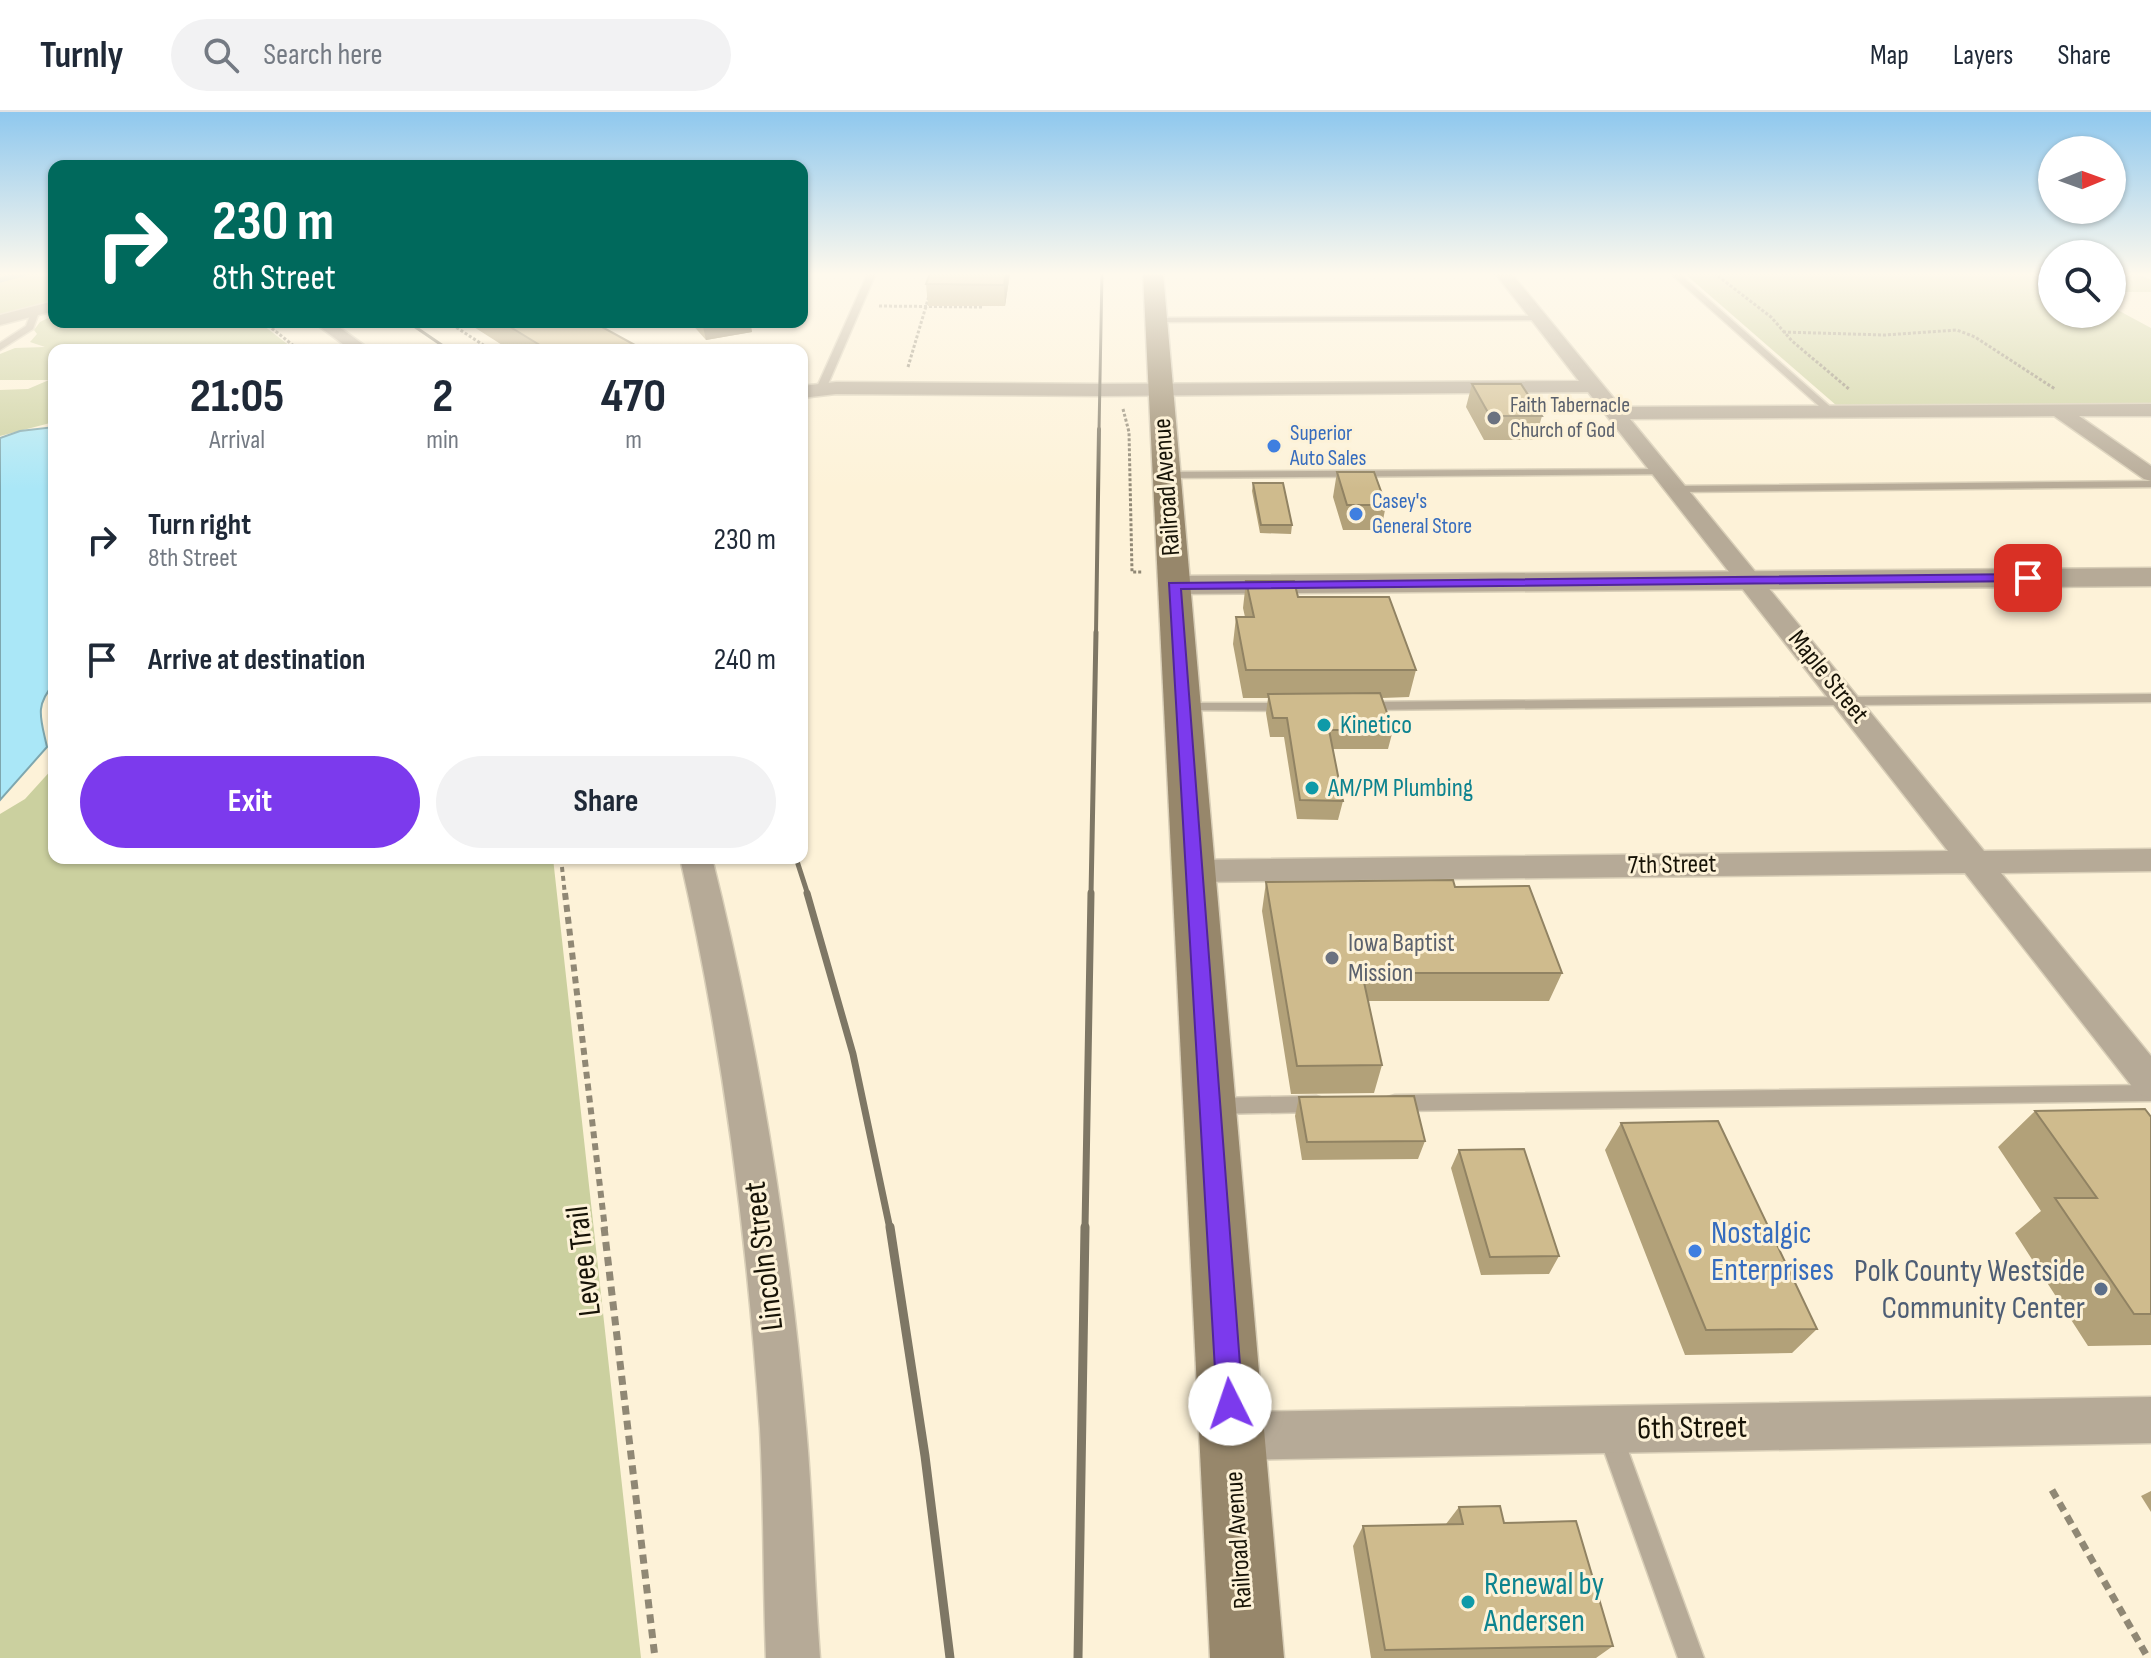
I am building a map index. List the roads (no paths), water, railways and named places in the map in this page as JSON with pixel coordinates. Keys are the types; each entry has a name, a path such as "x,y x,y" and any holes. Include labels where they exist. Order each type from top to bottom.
{"main road":[{"name":"Railroad Avenue","path":"1158,345 1166,475 1153,579 1183,707 1247,1658"}],"street":[{"name":"Maple Street","path":"1561,345 2151,1083"},
{"path":"811,391 1594,386"},
{"path":"2058,400 2151,475"},
{"path":"1616,413 1831,412 2058,400 2151,410"},
{"path":"1153,579 2151,577"},
{"name":"7th Street","path":"1194,871 2151,860"},
{"name":"Lincoln Street","path":"698,864 719,945 745,1100 767,1273 783,1429 793,1658"},
{"name":"6th Street","path":"1232,1436 2151,1420"}],"lane":[{"path":"811,391 836,345"},
{"path":"1755,345 1831,412"},
{"path":"1166,475 2151,484"},
{"path":"1349,706 2151,698"},
{"path":"1183,707 1303,707"},
{"path":"1375,1103 2151,1093"},
{"path":"1210,1106 1330,1104"},
{"path":"1608,1429 1691,1658"}],"water":[{"path":"48,428 48,692 41,706 47,747 0,800 0,438 20,431"}],"railway":[{"path":"1099,431 1101,345"},
{"path":"1096,634 1099,429"},
{"path":"1091,895 1096,632"},
{"path":"798,864 808,895"},
{"path":"807,893 853,1054 890,1229"},
{"path":"1085,1229 1091,893"},
{"path":"890,1227 925,1456 950,1658"},
{"path":"1078,1658 1085,1227"}],"place":[{"name":"Faith Tabernacle Church of God","path":"1494,418"},
{"name":"Superior Auto Sales","path":"1274,446"},
{"name":"Casey's General Store","path":"1356,514"},
{"name":"Kinetico","path":"1324,725"},
{"name":"AM/PM Plumbing","path":"1312,788"},
{"name":"Iowa Baptist Mission","path":"1332,958"},
{"name":"Nostalgic Enterprises","path":"1695,1251"},
{"name":"Polk County Westside Community Center","path":"2101,1289"},
{"name":"Renewal by Andersen","path":"1468,1602"}]}
